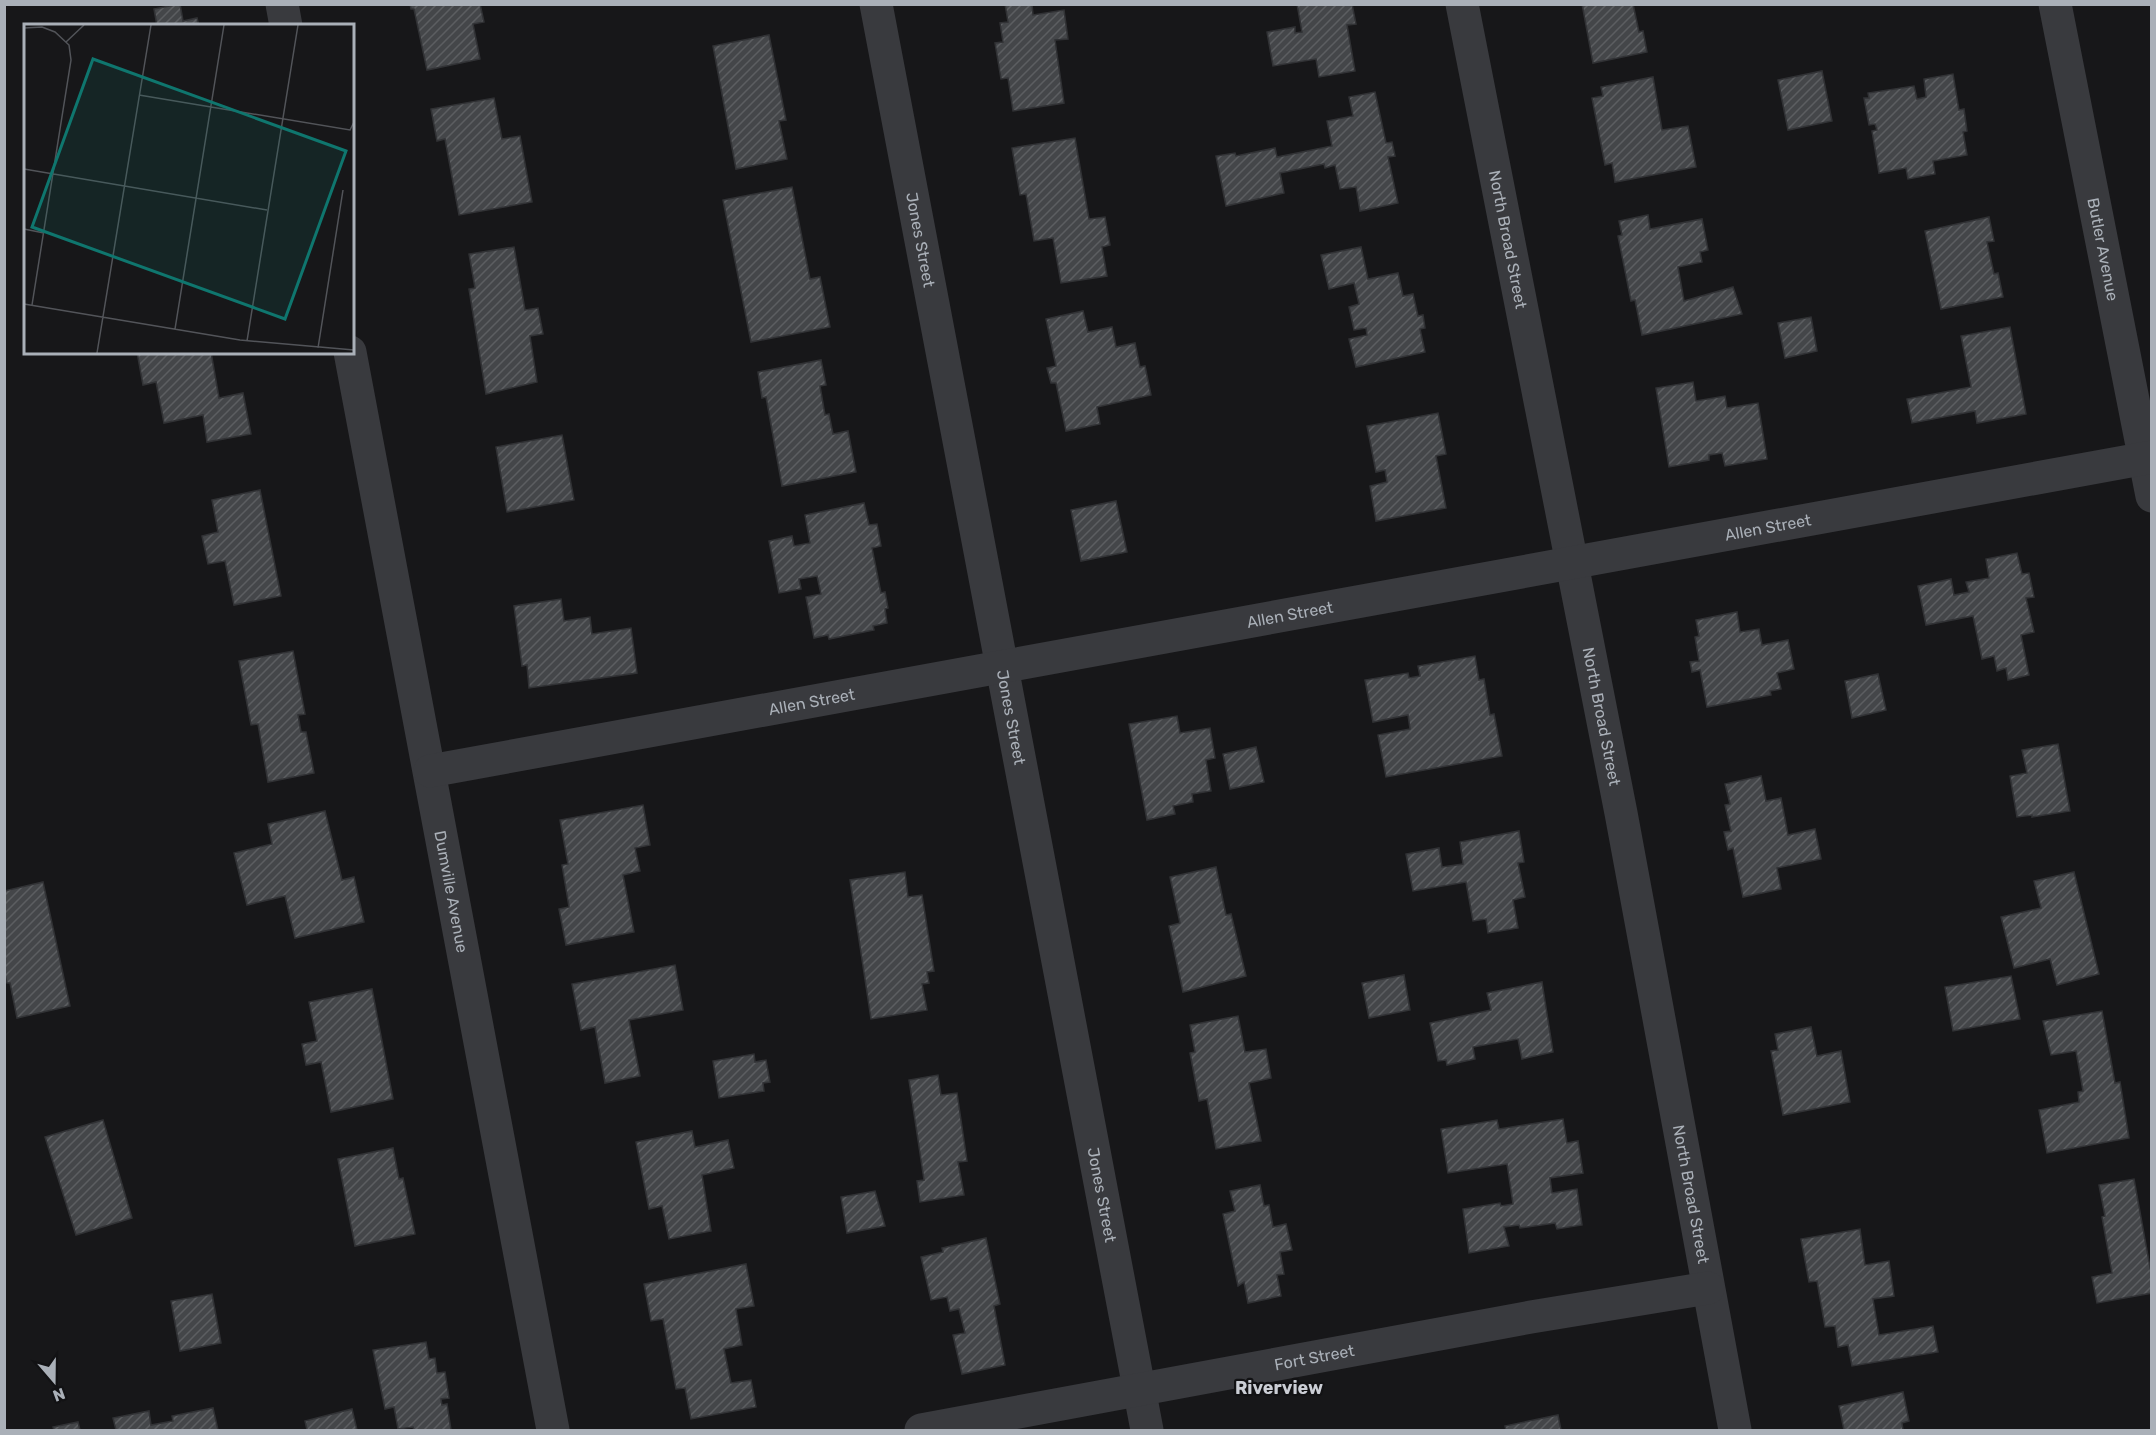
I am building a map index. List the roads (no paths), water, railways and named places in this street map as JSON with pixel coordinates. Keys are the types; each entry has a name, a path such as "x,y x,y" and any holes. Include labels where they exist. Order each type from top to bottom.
{"street":[{"path":"282,4 286,24"},
{"name":"Jones Street","path":"876,4 1147,1431"},
{"name":"North Broad Street","path":"1462,4 1621,813 1735,1431"},
{"name":"Butler Avenue","path":"2055,4 2148,458 2151,496"},
{"name":"Dumville Avenue","path":"350,354 553,1431"},
{"name":"Allen Street","path":"430,771 2148,458"},
{"name":"Fort Street","path":"921,1431 1531,1317 1708,1288"}],"district":[{"name":"Riverview","path":"1279,1388"}]}
